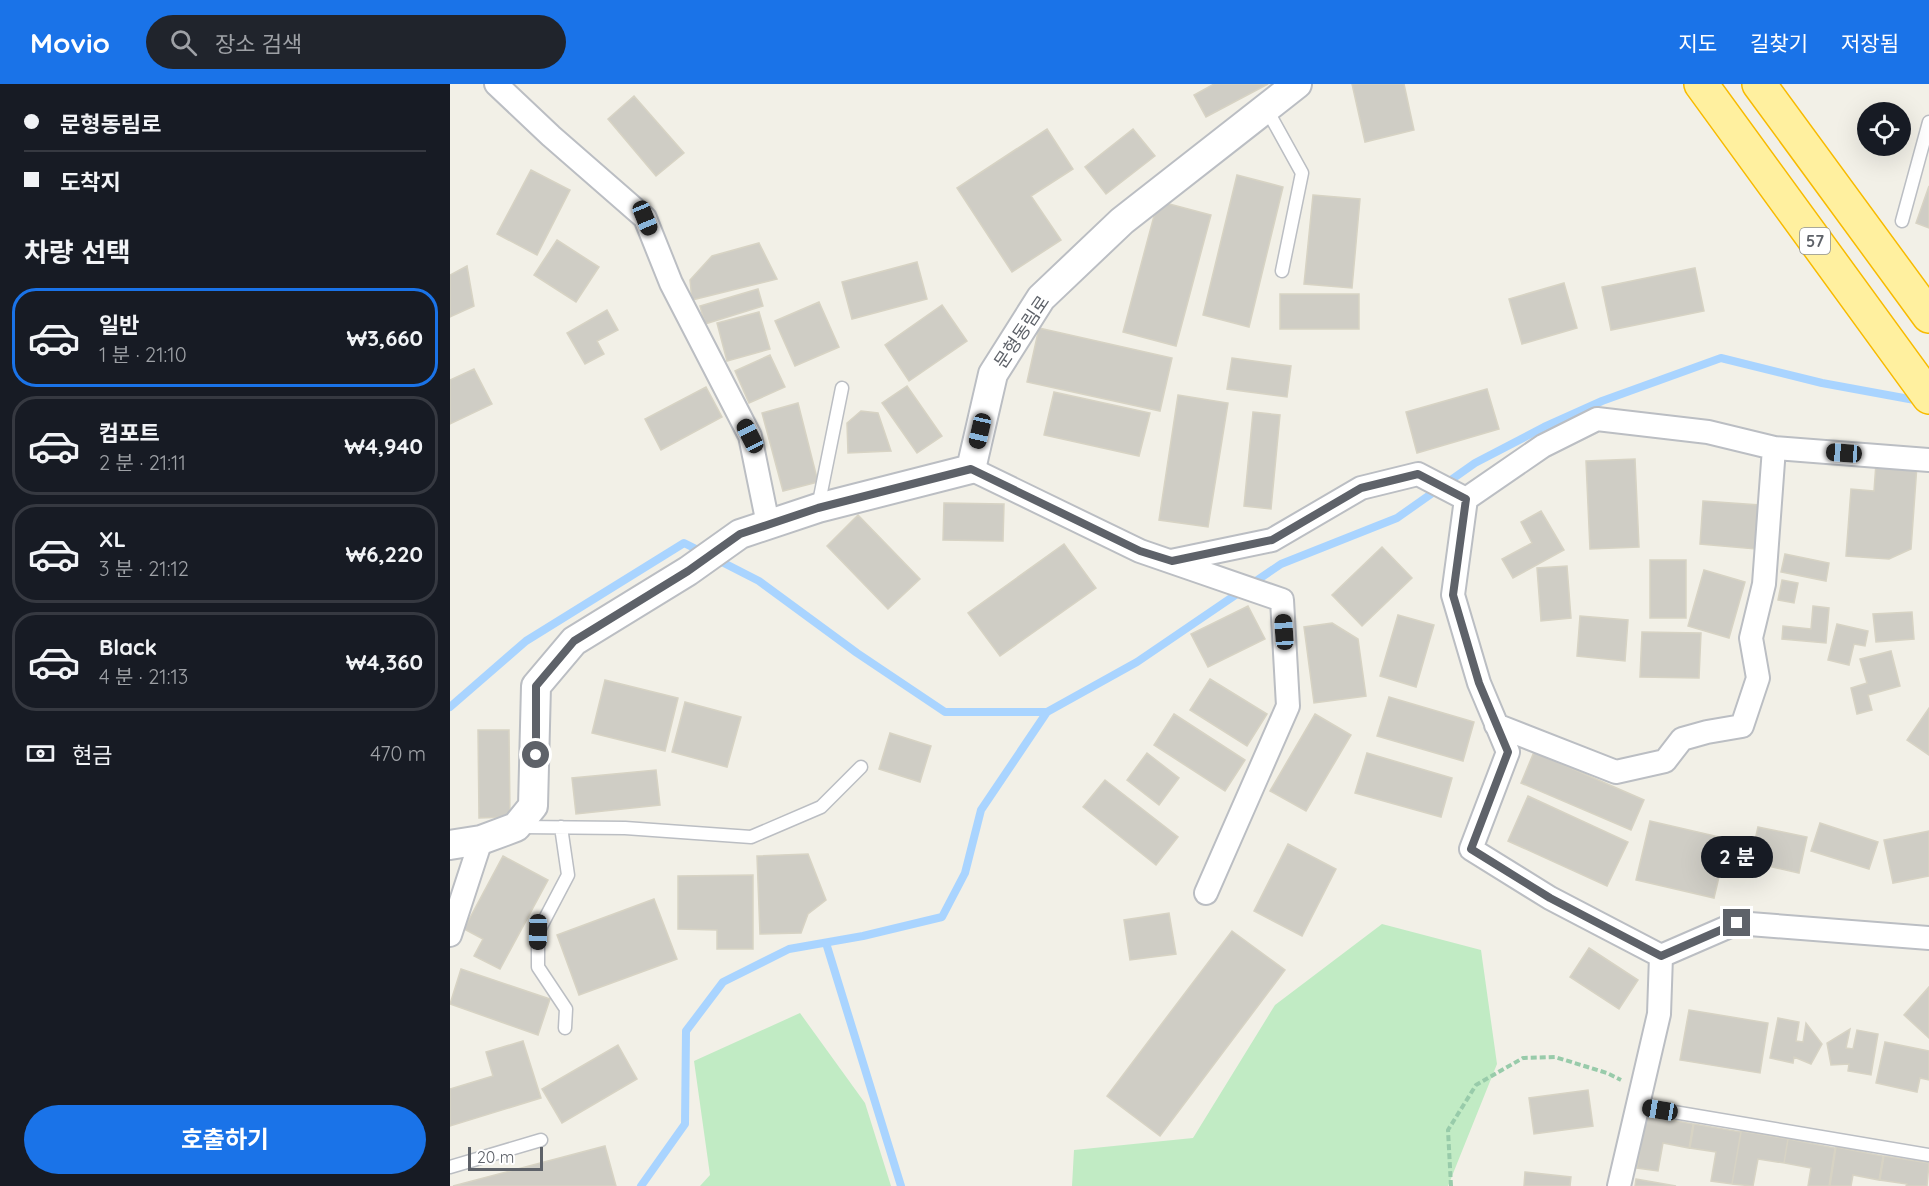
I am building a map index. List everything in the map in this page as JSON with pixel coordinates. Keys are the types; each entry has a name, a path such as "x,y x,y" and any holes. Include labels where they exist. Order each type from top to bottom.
{"highway":[{"name":"57","path":"1701,84 1929,397"},
{"path":"1759,84 1929,316"}],"street":[{"path":"496,84 551,136 645,218 671,283 750,436 768,524"},
{"name":"문형동림로","path":"971,469 993,374 1041,298 1122,221 1297,84"},
{"path":"1462,497 1543,446 1597,419 1707,432 1774,448 1929,460"},
{"path":"1496,725 1616,772 1665,761 1682,739 1742,726 1758,678 1751,638 1764,584 1774,448"},
{"path":"450,844 480,840 516,827 533,806 536,686 574,641 694,566 740,534 818,508 971,469 1140,551 1282,600 1288,706 1206,893"},
{"path":"1172,561 1272,540 1361,488 1418,474 1462,497"},
{"path":"1462,497 1453,595 1479,683 1508,752 1471,849 1550,898 1661,956"},
{"path":"450,935 480,840"},
{"path":"1661,956 1737,923 1929,938"},
{"path":"1619,1186 1659,1014 1661,956"}],"lane":[{"path":"1266,108 1302,173 1282,272"},
{"path":"1902,221 1929,122"},
{"path":"818,508 842,388"},
{"path":"516,827 626,828 751,837 821,807 861,767"},
{"path":"561,827 568,875 538,932 538,966 566,1009 565,1028"},
{"path":"1640,1097 1929,1155"},
{"path":"450,1167 540,1140"}],"path":[{"path":"1451,1186 1448,1130 1476,1085 1523,1058 1555,1057 1607,1073 1640,1097"}],"green space":[{"path":"1382,924 1481,950 1497,1064 1448,1186 1072,1186 1074,1150 1193,1138 1275,1005"},
{"path":"800,1013 865,1103 891,1186 700,1186 710,1175 694,1061"}],"building":[{"path":"1214,84 1268,84 1206,117 1194,95"},
{"path":"1352,84 1404,84 1414,130 1365,142"},
{"path":"634,96 684,153 656,176 608,119"},
{"path":"1047,129 1073,169 1031,196 1061,240 1012,272 957,188"},
{"path":"1133,129 1155,156 1106,194 1085,167"},
{"path":"531,170 570,190 537,255 497,234"},
{"path":"1237,175 1283,187 1249,327 1203,315"},
{"path":"1929,186 1929,228 1916,223"},
{"path":"1313,195 1360,199 1352,288 1304,284"},
{"path":"1158,201 1211,215 1176,346 1123,332"},
{"path":"557,240 599,267 576,302 534,275"},
{"path":"759,243 777,279 692,300 690,280 712,256"},
{"path":"917,262 927,299 852,319 842,282"},
{"path":"467,266 474,306 450,317 450,275"},
{"path":"1695,268 1704,311 1611,330 1602,287"},
{"path":"1564,283 1577,328 1522,344 1509,299"},
{"path":"758,289 763,306 705,324 700,306"},
{"path":"1280,294 1359,294 1359,329 1280,329"},
{"path":"819,302 839,347 795,366 775,321"},
{"path":"942,305 967,341 909,381 885,345"},
{"path":"607,310 618,330 597,341 604,354 585,364 567,333"},
{"path":"759,312 770,349 727,361 717,323"},
{"path":"1039,328 1172,358 1160,411 1027,382"},
{"path":"770,355 785,387 749,403 735,371"},
{"path":"1232,358 1291,366 1287,397 1227,389"},
{"path":"474,369 492,404 450,424 450,380"},
{"path":"907,386 942,436 917,453 882,403"},
{"path":"706,387 722,417 661,450 645,419"},
{"path":"1487,389 1499,429 1417,453 1406,412"},
{"path":"1054,392 1150,413 1139,456 1044,435"},
{"path":"1178,395 1228,403 1208,527 1159,520"},
{"path":"798,403 818,482 783,491 762,413"},
{"path":"861,411 878,413 891,451 848,453 847,423"},
{"path":"1253,412 1280,415 1271,509 1244,506"},
{"path":"1635,459 1639,547 1590,549 1586,461"},
{"path":"1876,463 1917,465 1911,549 1889,559 1846,556 1851,489 1874,491"},
{"path":"1703,501 1760,505 1756,549 1700,544"},
{"path":"944,503 1004,504 1003,541 943,540"},
{"path":"1541,511 1564,550 1513,578 1502,559 1532,543 1521,522"},
{"path":"858,515 920,579 888,609 827,546"},
{"path":"1064,544 1096,588 1000,656 968,613"},
{"path":"1382,547 1412,578 1362,626 1332,595"},
{"path":"1785,554 1829,563 1826,581 1781,572"},
{"path":"1650,560 1686,560 1686,618 1650,618"},
{"path":"1567,566 1571,618 1541,621 1537,568"},
{"path":"1704,570 1745,582 1729,638 1688,626"},
{"path":"1782,580 1798,583 1794,603 1778,600"},
{"path":"1248,606 1265,639 1208,667 1191,634"},
{"path":"1813,606 1829,608 1826,643 1782,639 1783,626 1811,629"},
{"path":"1912,612 1914,639 1876,642 1873,614"},
{"path":"1398,615 1434,625 1416,687 1380,676"},
{"path":"1580,616 1628,620 1625,661 1577,656"},
{"path":"1332,623 1358,639 1366,696 1314,703 1304,627"},
{"path":"1837,624 1868,631 1865,646 1854,644 1849,665 1828,660"},
{"path":"1642,632 1701,633 1699,678 1640,677"},
{"path":"1891,651 1900,686 1868,695 1872,710 1857,714 1851,688 1867,683 1860,659"},
{"path":"1210,679 1267,714 1247,746 1190,710"},
{"path":"605,680 678,698 665,751 592,733"},
{"path":"1389,697 1474,722 1463,761 1377,736"},
{"path":"685,702 741,717 727,767 672,752"},
{"path":"1929,708 1929,755 1907,740"},
{"path":"1174,714 1245,760 1225,791 1154,745"},
{"path":"1315,714 1351,735 1306,811 1270,791"},
{"path":"478,730 509,730 510,817 479,818"},
{"path":"890,733 931,746 920,782 879,769"},
{"path":"1534,752 1644,800 1631,830 1521,783"},
{"path":"1147,753 1179,778 1159,805 1127,780"},
{"path":"1367,753 1452,778 1441,817 1355,793"},
{"path":"656,770 660,805 576,814 572,778"},
{"path":"1105,780 1178,837 1156,865 1083,807"},
{"path":"1528,796 1628,842 1607,886 1508,841"},
{"path":"1650,821 1728,839 1714,898 1636,880"},
{"path":"1820,823 1878,842 1869,869 1811,851"},
{"path":"1758,827 1807,837 1799,873 1750,862"},
{"path":"1929,831 1929,876 1893,883 1884,840"},
{"path":"1288,844 1336,869 1302,936 1254,911"},
{"path":"808,854 826,900 808,914 801,933 760,934 757,856"},
{"path":"503,856 548,880 500,969 474,956 483,939 464,929"},
{"path":"753,875 753,949 717,949 717,930 678,929 678,876"},
{"path":"654,899 677,959 579,995 557,935"},
{"path":"1169,913 1176,954 1130,960 1124,920"},
{"path":"1232,931 1285,970 1160,1136 1107,1096"},
{"path":"1589,948 1638,980 1619,1009 1570,977"},
{"path":"461,969 550,999 538,1035 450,1004"},
{"path":"1929,987 1929,1038 1904,1015"},
{"path":"1689,1010 1768,1023 1760,1073 1680,1060"},
{"path":"1778,1018 1799,1022 1796,1041 1803,1042 1806,1023 1822,1044 1811,1064 1794,1057 1793,1063 1770,1058"},
{"path":"1850,1029 1846,1048 1853,1049 1857,1030 1878,1034 1871,1075 1848,1071 1849,1064 1831,1065 1827,1043"},
{"path":"523,1041 541,1098 450,1126 450,1089 493,1076 486,1052"},
{"path":"1885,1042 1929,1051 1929,1080 1920,1078 1917,1092 1876,1083"},
{"path":"618,1045 637,1079 562,1123 542,1089"},
{"path":"1588,1090 1593,1126 1534,1134 1529,1098"},
{"path":"1646,1115 1693,1124 1689,1148 1663,1143 1658,1171 1637,1168"},
{"path":"1694,1124 1741,1132 1732,1184 1711,1181 1716,1152 1690,1148"},
{"path":"1741,1131 1788,1139 1784,1163 1758,1159 1753,1186 1732,1184"},
{"path":"1788,1139 1835,1148 1829,1186 1808,1186 1811,1168 1784,1163"},
{"path":"605,1146 616,1186 453,1186"},
{"path":"1836,1147 1883,1156 1879,1180 1853,1175 1851,1186 1830,1186"},
{"path":"1884,1156 1929,1163 1927,1186 1906,1186 1907,1184 1880,1180"},
{"path":"1525,1172 1571,1177 1570,1186 1524,1186"},
{"path":"1636,1179 1676,1186 1635,1186"}],"waterway":[{"path":"716,559 759,581 857,653 945,712 1047,712 1137,662 1281,564 1397,518 1475,463 1544,427 1602,401 1721,358 1822,383 1920,401"},
{"path":"450,707 526,641 684,543 702,552"},
{"path":"641,1186 685,1124 686,1031 723,982 789,949 863,936 942,917 965,873 981,810 1047,712"},
{"path":"826,943 901,1186"}],"route":[{"path":"536,755 536,686 574,641 688,571 740,534 818,508 971,469 1140,551 1172,561 1272,540 1361,488 1418,474 1466,499 1453,595 1479,683 1508,752 1471,849 1550,898 1661,956 1737,923"}]}
